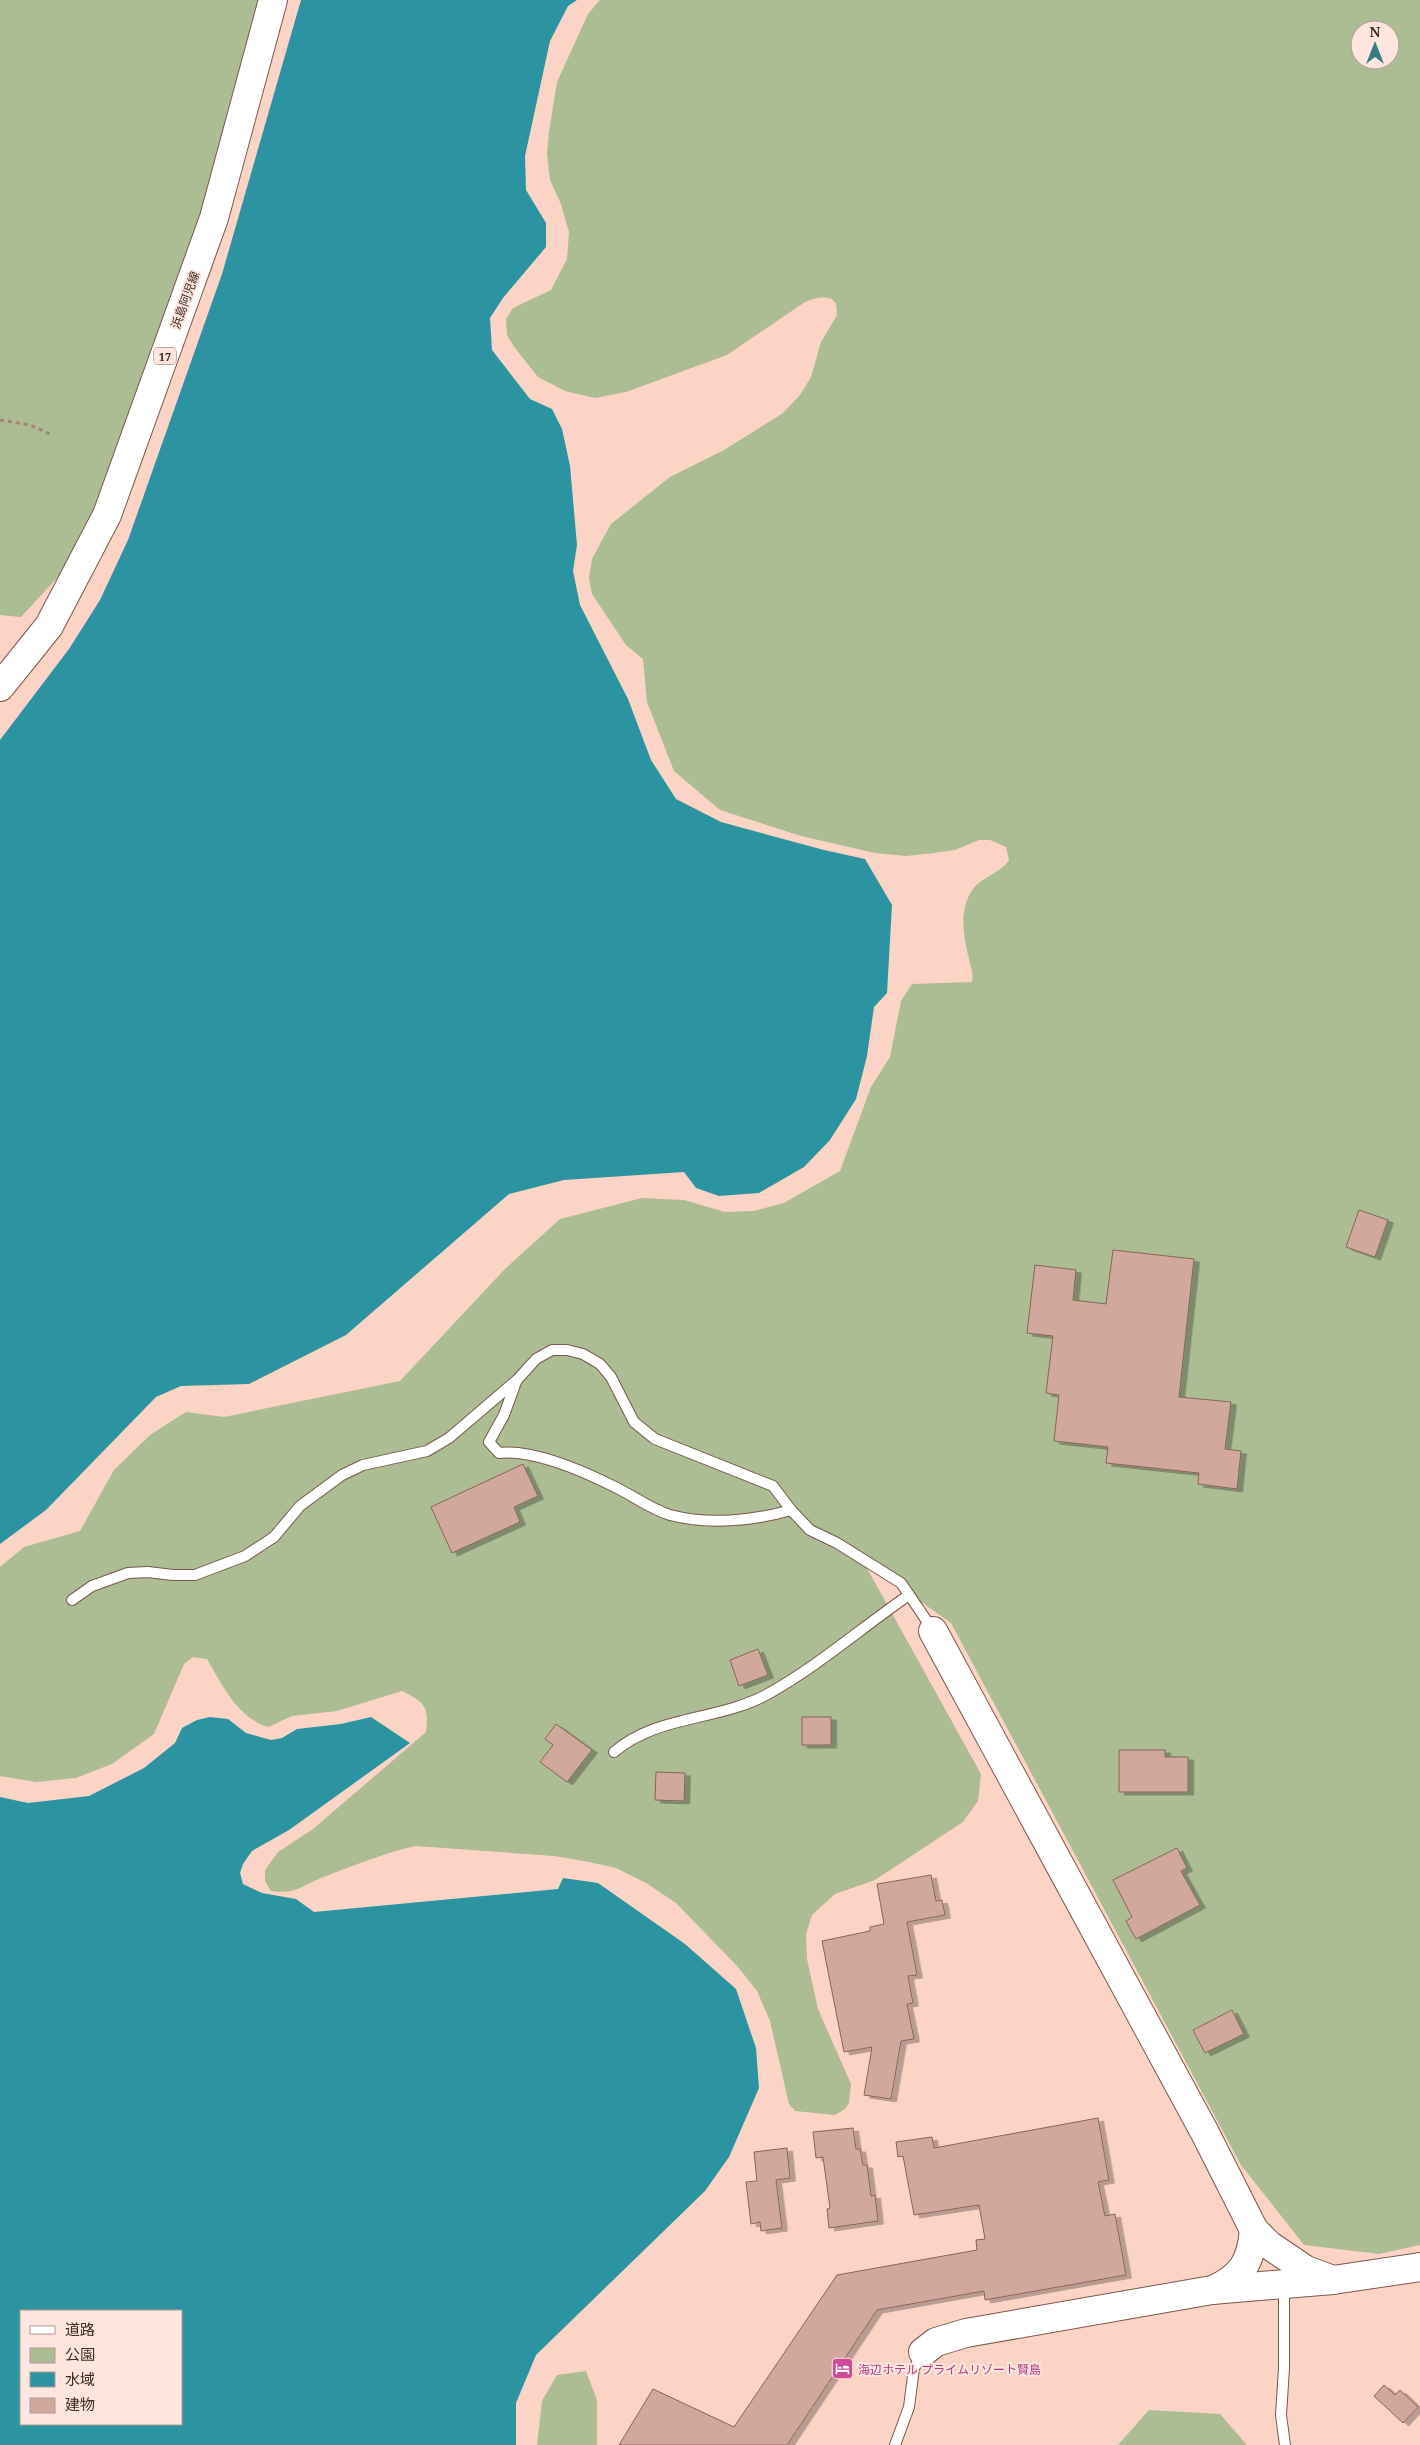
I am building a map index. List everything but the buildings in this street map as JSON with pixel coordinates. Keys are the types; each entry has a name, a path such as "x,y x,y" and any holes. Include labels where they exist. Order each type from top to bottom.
{"street":[{"name":"浜島阿児線","path":"0,687 49,626 107,516 214,218 273,0"},
{"path":"933,1631 1205,2133 1254,2230 1269,2244 1300,2266 1333,2280"},
{"path":"1212,2290 1229,2283 1245,2266 1253,2244 1254,2230"},
{"path":"924,2352 936,2342 966,2332 1212,2290 1333,2280 1420,2267"}],"lane":[{"path":"72,1600 92,1586 128,1573 148,1572 172,1576 195,1575 245,1556 274,1537 300,1506 342,1475 363,1465 427,1451 449,1438 518,1379 536,1359 552,1350 567,1350 583,1354 600,1364 612,1377 634,1422 655,1439 773,1486 791,1510 810,1530 901,1583 933,1631"},
{"path":"518,1379 504,1415 489,1442 499,1453 510,1452 535,1456 576,1470 615,1487 652,1508 670,1515 742,1520 791,1510"},
{"path":"614,1752 629,1739 653,1729 730,1709 764,1696 823,1659 874,1618 909,1595"},
{"path":"1284,2284 1284,2368 1281,2415 1285,2445"},
{"path":"895,2445 909,2407 914,2368 924,2352"}],"path":[{"path":"0,420 30,425 52,435"}],"green space":[{"path":"0,0 279,0 212,269 129,477 59,576 21,617 0,615"},
{"path":"600,0 1420,0 1420,2245 1379,2254 1304,2245 1241,2165 951,1623 863,1561 981,1774 978,1801 963,1822 875,1880 835,1894 812,1915 806,1934 807,1959 818,2009 851,2084 849,2103 845,2109 835,2115 795,2111 789,2104 770,2021 757,1991 738,1967 676,1903 646,1883 616,1868 554,1856 416,1846 371,1859 294,1890 271,1891 265,1881 265,1870 278,1852 313,1829 426,1732 427,1717 424,1706 402,1691 337,1711 292,1716 268,1727 257,1722 239,1708 225,1690 207,1659 193,1657 184,1664 154,1734 112,1764 76,1778 36,1782 0,1776 0,1567 24,1547 80,1531 114,1470 150,1435 186,1412 224,1417 400,1381 504,1270 560,1219 642,1198 684,1200 725,1212 754,1211 784,1203 840,1171 871,1087 890,1057 901,1001 912,984 972,982 963,921 966,904 973,889 1009,860 1006,847 990,840 979,840 955,850 934,853 906,856 875,853 801,836 720,810 674,771 647,702 643,659 626,645 592,594 589,578 592,559 611,524 670,477 724,450 783,413 800,395 811,377 821,342 837,315 836,304 832,299 822,298 805,302 727,355 626,392 595,398 565,391 538,377 507,335 506,319 513,308 551,290 567,259 569,232 561,204 550,180 547,154 557,82 588,14"},
{"path":"586,2371 597,2400 597,2445 537,2445 542,2401 557,2375"},
{"path":"1149,2410 1220,2414 1247,2445 1118,2445"}],"water":[{"path":"301,0 577,0 568,6 550,41 525,156 526,190 546,223 546,247 503,298 490,318 492,350 530,399 552,409 562,429 570,466 577,545 573,571 580,605 628,699 651,760 676,799 721,822 865,859 892,905 887,993 874,1007 867,1056 856,1099 830,1140 804,1167 759,1193 719,1196 696,1188 684,1172 564,1180 509,1194 346,1335 249,1384 181,1386 156,1397 46,1510 0,1544 0,740 69,649 100,600 128,540 222,274"},
{"path":"210,1717 228,1719 246,1733 271,1740 282,1738 297,1729 341,1724 371,1717 410,1743 289,1830 252,1851 243,1864 240,1873 243,1884 262,1893 296,1899 314,1912 558,1889 563,1878 598,1883 685,1944 736,1989 756,2048 759,2088 729,2157 705,2191 536,2355 516,2403 516,2445 0,2445 0,1797 28,1803 89,1796 144,1768 175,1743 182,1728 197,1720"}],"place":[{"name":"海辺ホテル プライムリゾート賢島","path":"842,2369"}]}
